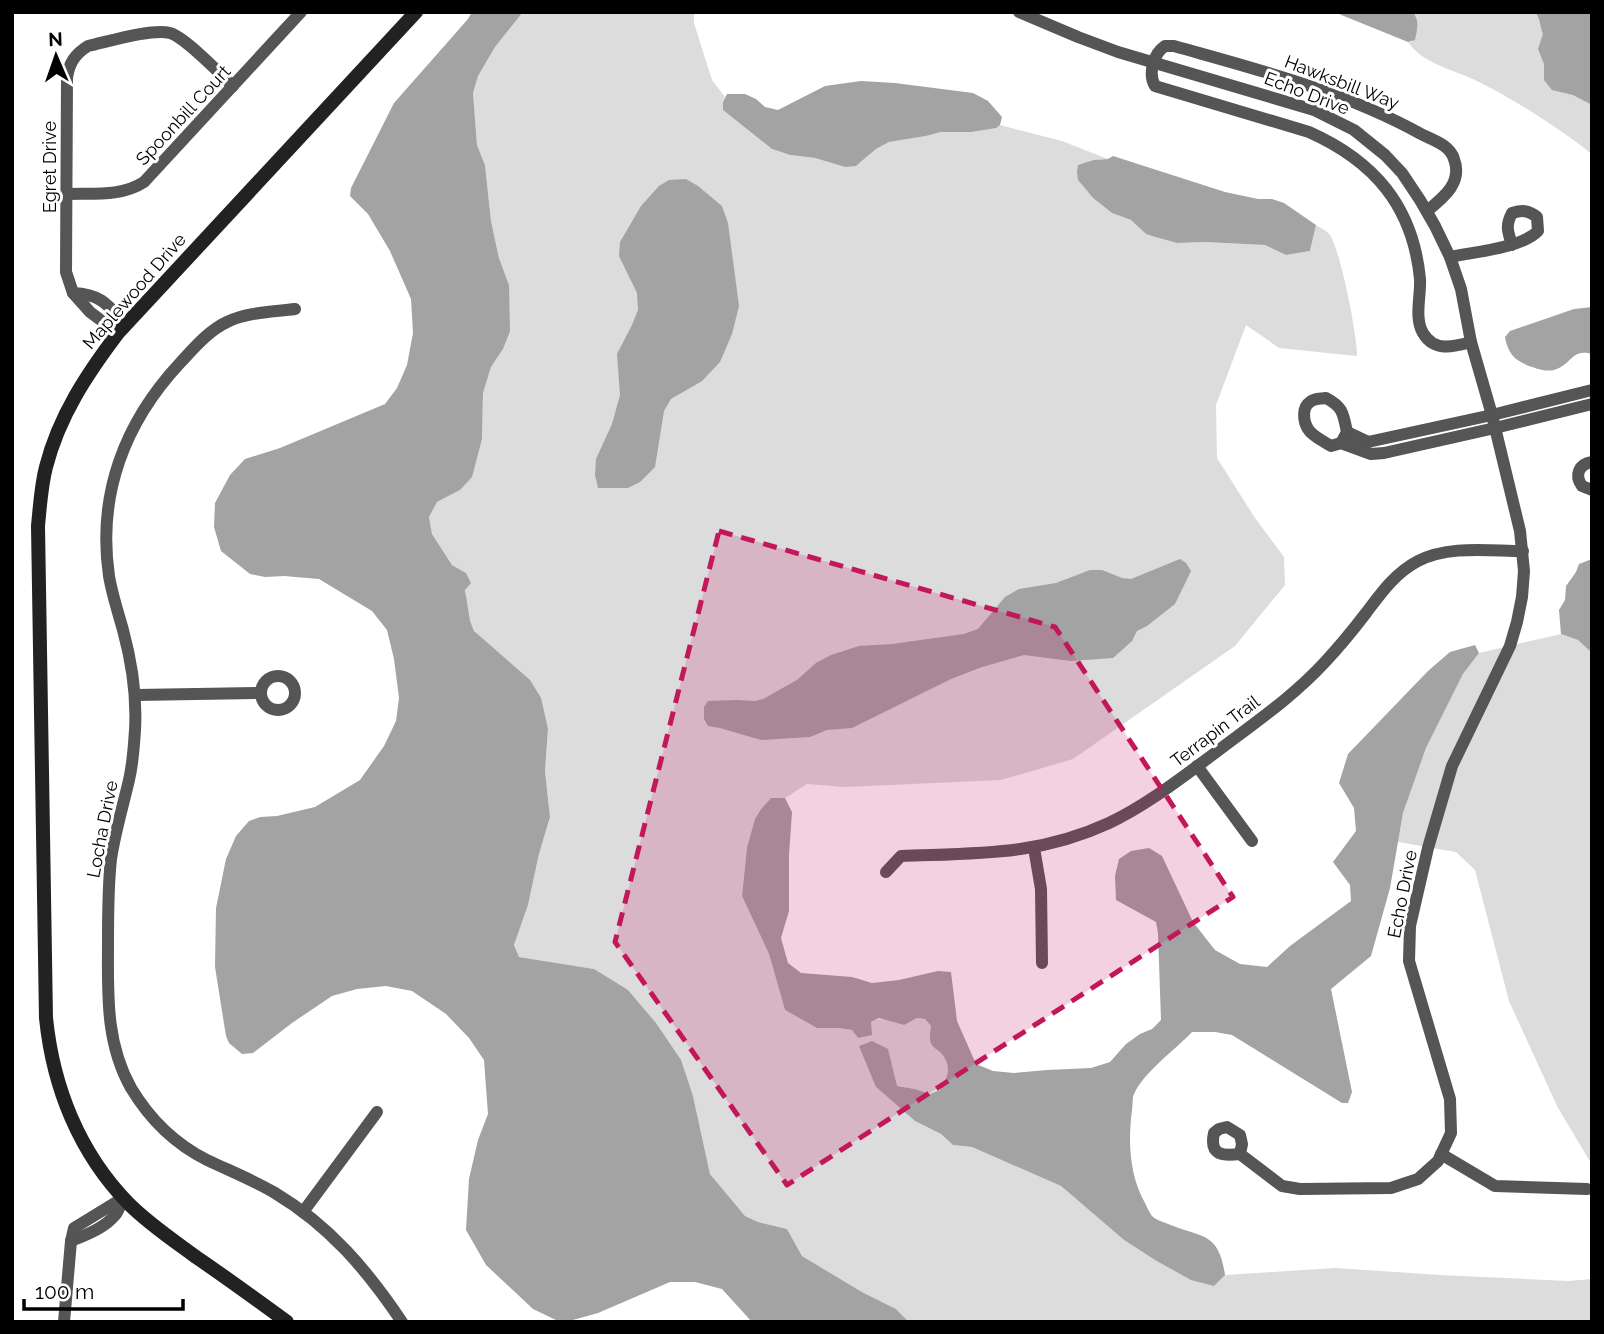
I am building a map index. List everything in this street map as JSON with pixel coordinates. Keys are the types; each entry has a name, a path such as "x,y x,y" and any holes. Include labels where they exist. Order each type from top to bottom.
{"street":[{"name":"Spoonbill Court","path":"67,194 117,193 144,182 301,12"},
{"name":"Maplewood Drive","path":"287,1322 154,1226 124,1198 88,1151 73,1124 56,1077 46,1018 38,526 46,467 59,429 78,389 121,329 416,12"},
{"name":"Echo Drive","path":"1019,12 1078,37 1294,103 1339,121 1367,139 1385,155 1402,173 1427,212 1450,257 1461,289 1471,342 1520,531 1523,551 1522,597 1517,622 1504,658 1452,766 1428,848 1410,926 1409,961 1450,1099 1451,1133 1438,1161 1418,1179 1391,1188 1313,1189 1282,1186 1240,1154"},
{"name":"Egret Drive","path":"121,329 110,307 98,298 89,294 73,293 66,272 67,78 71,62 88,46 153,32 169,33 183,40 233,86"},
{"name":"Hawksbill Way","path":"1154,62 1160,49 1174,46 1293,80 1356,102 1447,148 1454,159 1456,173 1453,187 1427,212"},
{"path":"1154,62 1152,82 1155,86 1309,132 1332,142 1369,169 1397,206 1413,241 1418,263 1421,330 1430,341 1444,347 1471,342"},
{"path":"1450,257 1512,245"},
{"name":"Locha Drive","path":"295,309 243,316 228,321 203,338 144,408 120,457 108,511 106,548 111,585 136,695 133,758 116,830 108,889 108,1005 116,1054 125,1076 145,1110 173,1138 199,1156 249,1179 303,1212 341,1244 361,1266 402,1322"},
{"path":"1493,422 1592,390"},
{"path":"1344,438 1367,442 1592,404"},
{"path":"1592,462 1583,466 1578,473 1582,486 1592,490"},
{"name":"Terrapin Trail","path":"886,872 901,856 1034,848 1072,838 1111,822 1139,807 1197,766 1299,688 1404,570 1438,554 1454,551 1523,551"},
{"path":"136,695 261,693"},
{"path":"1197,766 1252,841"},
{"path":"1034,848 1041,889 1042,963"},
{"path":"303,1212 377,1112"},
{"path":"1441,1154 1495,1186 1587,1189"},
{"path":"64,1322 74,1228 124,1198"}],"highlighted area":[{"path":"719,531 1055,627 1233,897 787,1185 615,942"}],"shaded area":[{"path":"472,12 523,12 495,47 478,76 473,93 477,145 485,165 491,221 499,258 509,285 510,331 503,349 491,367 483,393 482,439 472,477 460,490 437,502 429,517 432,534 452,565 466,573 471,583 465,590 474,631 530,680 541,698 548,729 545,771 550,817 528,905 514,945 519,957 594,969 628,990 656,1023 681,1060 693,1096 710,1174 745,1216 787,1229 802,1256 896,1309 909,1322 752,1322 722,1289 695,1282 670,1282 598,1313 558,1321 533,1309 486,1265 466,1230 469,1179 478,1140 488,1114 484,1060 469,1038 446,1014 412,991 386,986 357,989 332,996 253,1053 242,1054 229,1043 226,1036 215,967 216,908 226,859 236,836 249,821 315,807 360,780 384,746 396,721 399,698 387,630 372,611 319,579 250,574 221,551 214,527 215,503 230,475 245,459 280,448 385,404 397,388 407,365 413,333 411,299 390,251 368,214 350,196 351,188 394,103"},
{"path":"523,12 694,12 694,23 712,80 725,97 723,110 772,149 790,155 815,158 845,167 860,163 889,142 941,132 995,128 1000,125 1062,141 1108,159 1094,160 1078,180 1093,198 1112,213 1131,220 1146,234 1177,243 1265,245 1286,255 1310,251 1316,225 1330,235 1348,294 1357,356 1279,348 1246,325 1216,405 1217,458 1255,518 1284,557 1285,585 1235,646 1073,759 1001,780 845,787 807,784 785,798 771,798 755,819 747,847 742,896 769,954 785,1010 817,1028 852,1030 858,1038 873,1021 882,1019 904,1025 917,1018 925,1019 931,1026 931,1044 944,1057 948,1066 940,1090 930,1094 897,1086 876,1087 915,1121 941,1134 953,1145 972,1147 1061,1186 1124,1240 1155,1260 1214,1286 1225,1275 1335,1268 1568,1281 1592,1279 1592,1322 909,1322 896,1309 802,1256 787,1229 745,1216 710,1174 693,1096 594,969 519,957 514,945 528,905 550,817 545,771 548,729 485,641 473,629 467,609 466,573 452,565 432,534 429,517 437,502 460,490 478,452 482,439 483,393 491,367 503,349 509,285 499,258 491,221 485,165 477,145 473,93 478,76 495,47"},
{"path":"1334,12 1413,12 1417,22 1415,40 1408,42"},
{"path":"1413,12 1592,12 1592,154 1504,95 1421,55 1408,42 1412,42 1416,17"},
{"path":"1535,12 1592,12 1592,105 1573,95 1552,90 1544,80 1544,64 1538,49 1543,34"},
{"path":"861,81 973,93 988,101 1002,117 1000,125 971,132 941,132 889,142 856,166 845,167 772,149 723,110 727,94 745,94 765,107 778,110 825,86"},
{"path":"1113,156 1225,192 1284,203 1316,225 1310,251 1286,255 1265,245 1177,243 1146,234 1131,220 1112,213 1093,198 1078,180 1078,165"},
{"path":"686,179 722,206 728,223 739,306 732,334 720,362 702,381 671,399 664,411 655,467 640,482 628,488 598,488 596,459 612,424 620,395 617,354 638,310 637,293 619,256 620,242 641,206 659,186 669,180"},
{"path":"1592,307 1592,354 1575,355 1560,368 1550,371 1522,362 1509,350 1505,337 1510,331 1574,309"},
{"path":"1180,559 1191,571 1175,604 1137,631 1132,641 1113,658 1071,661 1024,655 951,679 852,728 827,730 810,737 761,740 708,726 704,719 704,707 708,701 763,699 797,680 816,663 831,655 859,646 964,634 978,629 1005,597 1019,589 1056,583 1090,570 1102,570 1131,579"},
{"path":"1592,559 1592,653 1578,640 1561,634 1559,610 1565,600 1566,586 1579,564"},
{"path":"1561,634 1578,640 1592,653 1592,1165 1557,1106 1509,1001 1475,870 1456,852 1398,842 1403,813 1426,748 1463,674 1479,653"},
{"path":"1475,645 1479,653 1463,674 1426,748 1403,813 1390,888 1371,956 1331,989 1352,1092 1348,1103 1342,1103 1232,1035 1215,1032 1192,1032 1152,1069 1134,1094 1130,1146 1140,1192 1154,1218 1207,1238 1213,1243 1218,1250 1225,1275 1214,1286 1191,1280 1124,1240 1061,1186 972,1147 953,1145 941,1134 915,1121 876,1087 859,1046 872,1041 888,1049 897,1086 930,1094 940,1090 948,1066 944,1057 931,1044 931,1026 925,1019 917,1018 904,1025 879,1018 871,1022 872,1035 858,1038 852,1030 817,1028 785,1010 769,954 742,896 747,847 755,819 771,798 785,798 792,812 789,911 781,938 788,963 801,973 852,977 872,983 938,971 951,972 957,1021 976,1064 993,1071 1014,1073 1091,1068 1110,1062 1126,1044 1152,1029 1161,1020 1156,922 1116,900 1115,876 1119,859 1131,851 1149,848 1162,856 1193,922 1215,950 1240,964 1267,967 1290,946 1351,901 1350,885 1333,862 1356,831 1354,808 1339,783 1348,754 1428,671 1450,652"}]}
